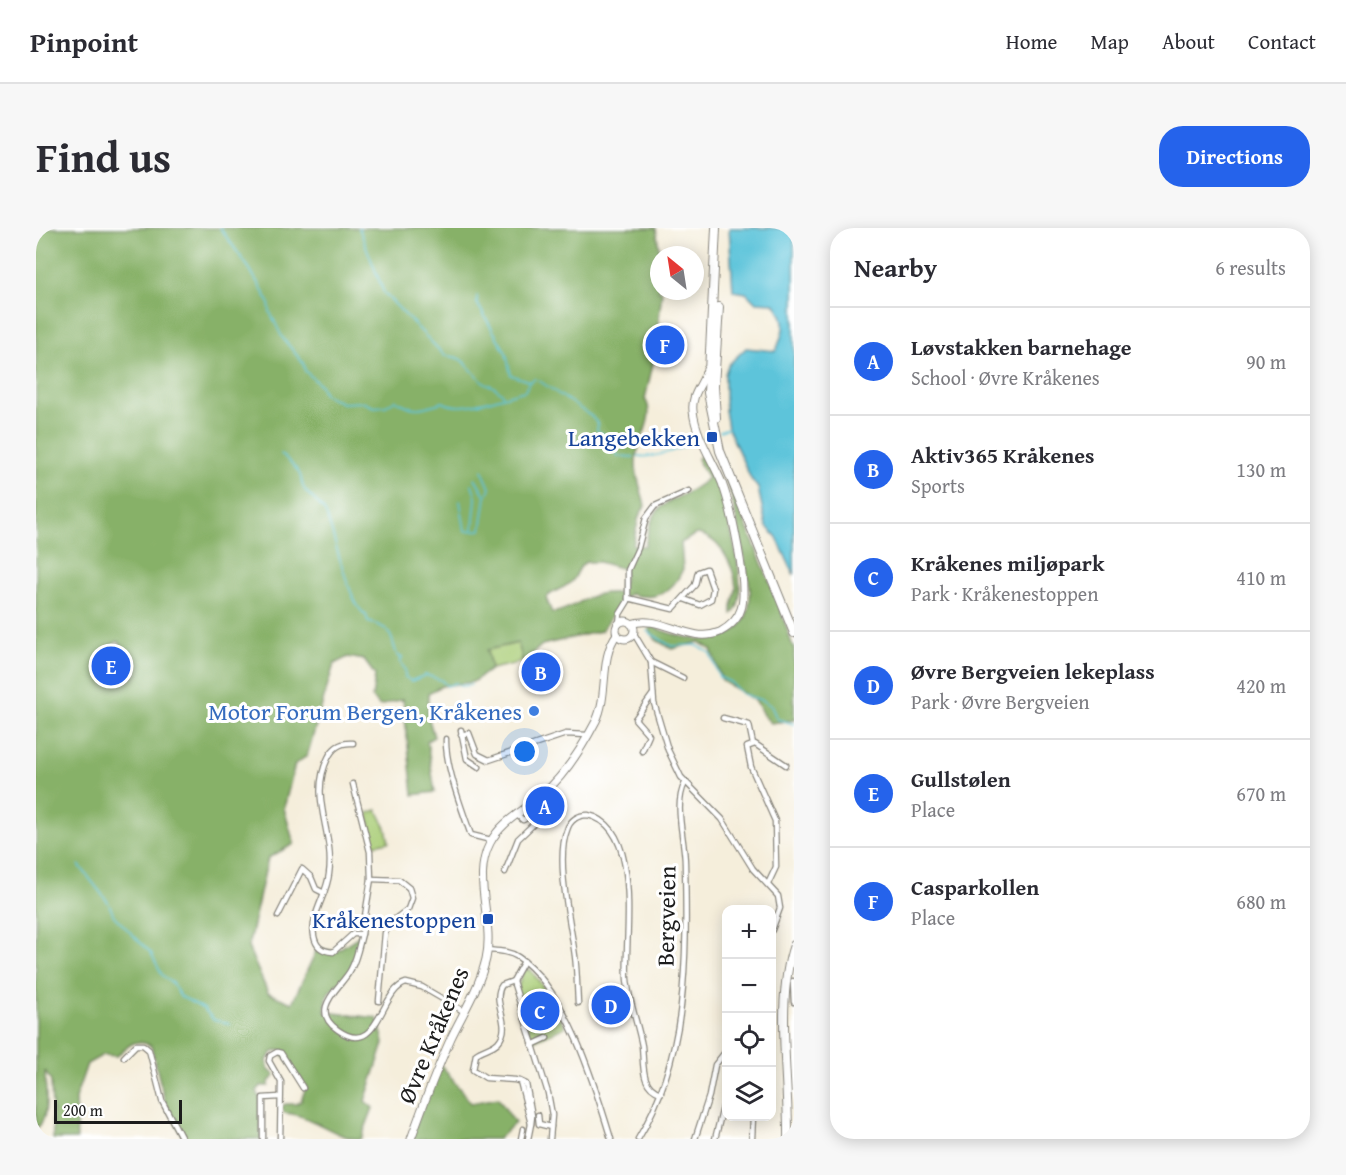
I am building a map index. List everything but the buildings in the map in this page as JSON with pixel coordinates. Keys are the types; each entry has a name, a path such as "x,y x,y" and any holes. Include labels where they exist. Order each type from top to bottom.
{"main road":[{"path":"718,228 708,393 720,451 794,633"},
{"path":"718,228 714,386 720,438 732,478"},
{"path":"619,636 644,620 695,634 712,634 734,621 743,601 741,570 729,507 722,483 697,430 693,399 704,380 710,360"},
{"path":"693,399 708,393 714,386"},
{"path":"619,636 630,629"},
{"name":"Øvre Kråkenes","path":"411,1139 439,1065 477,988 487,950 483,864 491,840 500,827 549,789 587,735 602,706 609,656 619,636"},
{"path":"786,1139 786,986 794,945"}],"street":[{"path":"689,491 664,501 648,514 628,570 628,598 622,611 630,629 651,662 653,694 668,750 685,783 722,819 753,869 776,893 780,904 776,916"},
{"path":"628,598 669,610 684,599 695,585 698,572 706,569 713,589 711,599 700,605 684,599"},
{"path":"651,662 683,678"},
{"path":"642,751 649,735 634,721 653,694"},
{"path":"723,718 750,725 753,744 786,765"},
{"path":"479,767 467,759 461,732 469,733 477,754 489,760 561,735 587,735"},
{"path":"446,739 447,758 471,835 491,840"},
{"path":"353,743 338,745 332,750 321,773 320,807 330,859 324,893 314,928 319,947 333,952 353,934 362,934"},
{"path":"753,744 747,747 746,754 774,814 776,825 776,867 768,884"},
{"name":"Bergveien","path":"638,1139 651,1119 662,1093 678,1032 684,968 686,894 680,807 685,783"},
{"path":"353,784 367,833 371,879 362,934 351,970 327,1001 328,1016 337,1030 352,1036 367,1033 374,1028 394,989 406,983 419,986 465,1012"},
{"path":"505,872 518,839 539,819 535,813 523,820 516,814"},
{"path":"578,1003 575,957 567,914 564,846 570,824 579,816 588,815 598,818 606,825 625,864 629,897 629,991 641,1046 645,1078 652,1088 662,1093"},
{"path":"278,916 296,875 302,869 311,877 316,889 324,893"},
{"path":"371,879 399,880 409,888 412,898 408,909 391,922 385,933 379,1001"},
{"path":"487,950 505,952 524,962 540,977 574,1036 595,1085 611,1139"},
{"path":"524,962 513,981 502,985 498,994 504,1023 502,1036 496,1044 476,1054 473,1070 486,1078 520,1081 527,1088 531,1124 528,1139"},
{"path":"513,981 548,1093 552,1115 550,1139"},
{"path":"793,981 794,1002"},
{"path":"532,1045 547,1038"},
{"path":"124,1058 136,1045 143,1045 149,1050 162,1101 182,1139"},
{"path":"280,1139 281,1082 268,1059 277,1052 281,1053 303,1088"},
{"path":"695,1139 709,1096 715,1065 722,1056"},
{"path":"263,1139 263,1098 280,1097"},
{"path":"715,1139 722,1111"},
{"path":"538,1115 538,1127 551,1127"},
{"path":"752,1139 753,1121"},
{"path":"521,1139 523,1129"}],"green space":[{"path":"36,228 656,228 659,246 650,246 650,300 661,300 655,355 645,399 648,405 648,419 636,461 645,506 639,516 633,545 645,546 649,529 660,508 696,488 708,478 697,459 702,455 707,457 726,513 738,563 740,585 738,603 732,614 736,587 729,561 712,540 696,534 681,543 683,569 674,584 662,594 655,596 630,594 626,596 601,631 542,645 523,662 518,643 487,650 491,669 473,682 442,686 428,693 428,716 434,737 427,741 435,792 413,795 403,699 380,706 372,698 375,675 364,660 348,657 334,664 307,756 295,764 284,808 294,844 268,858 248,947 268,993 292,1003 317,949 336,951 362,934 350,972 328,993 325,1012 377,1018 382,1034 384,1044 365,1101 373,1108 361,1139 342,1135 304,1117 284,1113 282,1107 285,1104 296,1104 301,1101 306,1087 280,1050 273,1052 267,1060 268,1069 275,1075 269,1082 269,1086 261,1086 257,1091 260,1099 261,1139 184,1139 165,1102 151,1046 140,1042 132,1044 117,1056 103,1055 87,1064 75,1099 77,1139 53,1139 51,1082 45,1071 45,1110 41,1124 36,1129","holes":["586,562 599,562 624,569 624,582 620,583 619,593 591,596 552,613 546,598 571,582","118,641 122,645 114,654 119,667 133,667 136,673 131,678 111,679 103,664 106,649"]},
{"path":"720,461 779,605 794,650 794,720 771,723 763,715 756,701 722,681 711,649 699,642 672,649 656,640 649,629 651,626 685,637 718,638 732,633 742,623 749,608 750,587 731,493"},
{"path":"519,643 523,662 491,669 487,650"},
{"path":"377,810 386,828 389,842 374,845 368,813"},
{"path":"530,969 549,995 565,1027 533,1041 516,993 523,971"},
{"path":"440,1064 471,1103 498,1098 515,1123 498,1139 410,1139"}],"water":[{"path":"729,228 794,228 794,575 776,536 766,526 758,488 751,479 728,428 725,410 725,374 728,365 746,348 776,351 783,326 781,315 774,303 755,302 746,293 733,291"}],"waterway":[{"path":"220,228 249,268 269,302 270,312 282,337 303,363 305,371 320,385 324,394 342,403 362,402 374,407 386,406 395,400 413,408 443,402 451,405 471,405 525,391 529,382 535,379"},
{"name":"Langebekken","path":"359,228 384,293 445,356 461,360 483,381 503,395"},
{"path":"477,296 477,303 506,353 511,375 528,381"},
{"name":"Langebekken","path":"538,380 591,416 598,424 597,430 607,437 609,445 613,447 618,456 634,457"},
{"name":"Langebekken","path":"720,431 728,428"},
{"name":"Langebekken","path":"703,438 712,434"},
{"name":"Langebekken","path":"638,456 660,454 699,440"},
{"path":"281,454 296,468 303,488 326,514 354,599 366,615 368,622 382,627 389,633 397,655 402,658 400,661 405,670 405,677 411,681 426,675 441,680 447,686 456,683 460,686 471,685"},
{"path":"460,501 465,531 481,530 486,496 490,488 482,470"},
{"path":"475,478 485,495"},
{"path":"472,484 476,498 473,529"},
{"path":"647,631 671,646 696,645 710,653 719,677 730,682 742,694 764,701 771,706 777,719 794,724"},
{"path":"79,865 108,902 114,916 151,953 162,975 172,983 180,996 204,1009 213,1019 230,1024"}],"place":[{"name":"Casparkollen","path":"665,345"},
{"name":"Langebekken","path":"712,437"},
{"name":"Gullstølen","path":"111,666"},
{"name":"Aktiv365 Kråkenes","path":"541,672"},
{"name":"Motor Forum Bergen, Kråkenes","path":"534,711"},
{"name":"Løvstakken barnehage","path":"545,806"},
{"name":"Kråkenestoppen","path":"488,919"},
{"name":"Øvre Bergveien lekeplass","path":"611,1005"},
{"name":"Kråkenes miljøpark","path":"540,1011"}]}
